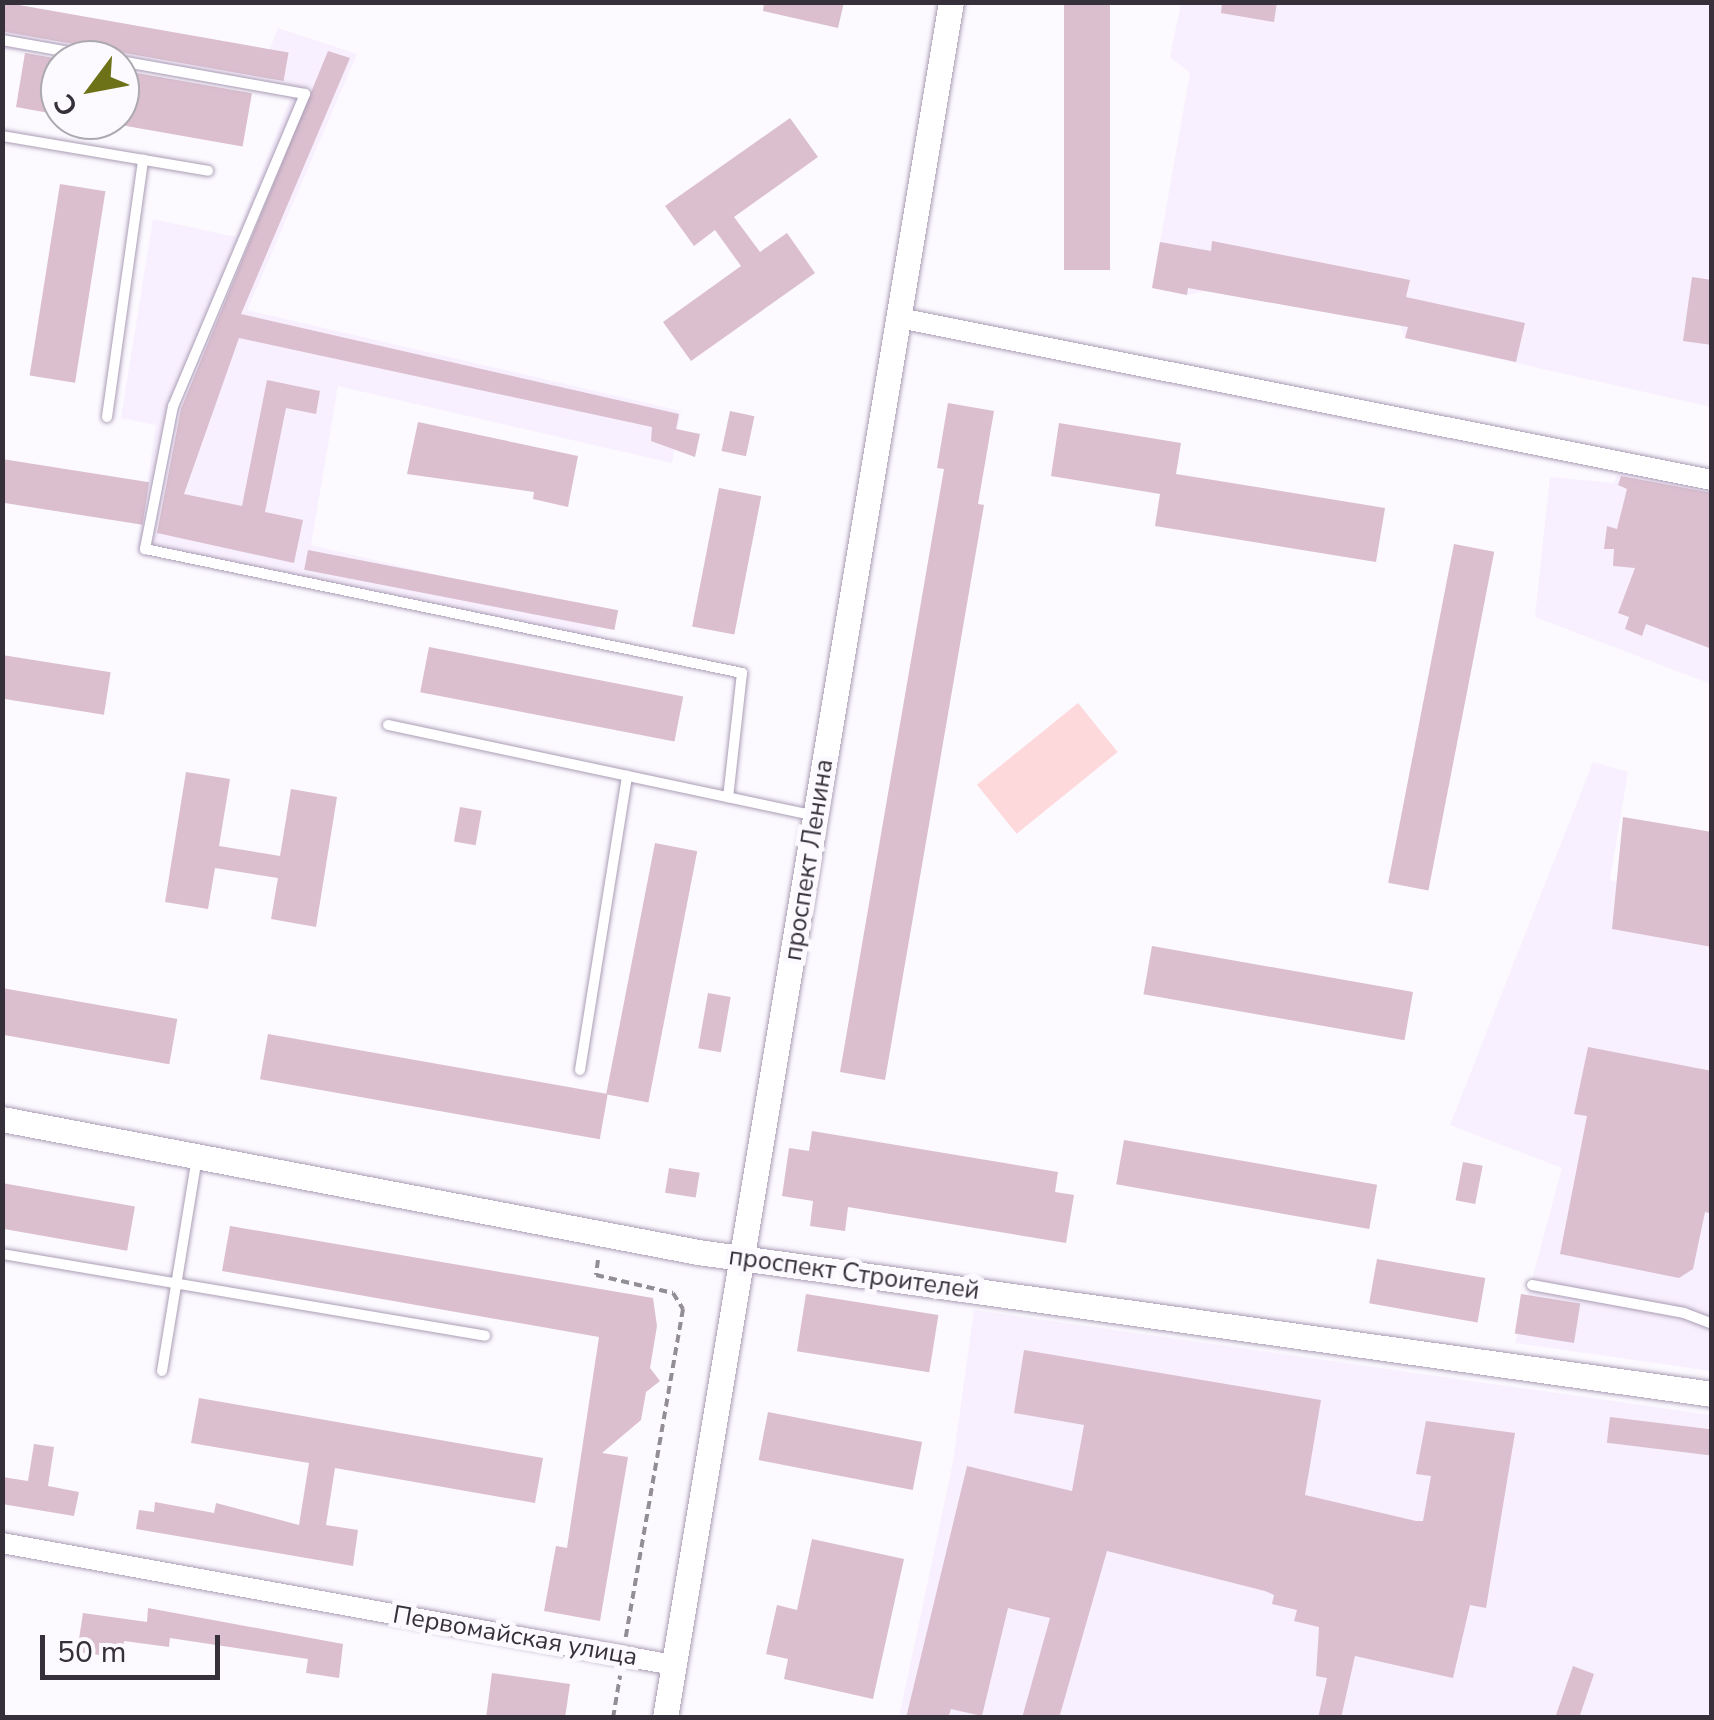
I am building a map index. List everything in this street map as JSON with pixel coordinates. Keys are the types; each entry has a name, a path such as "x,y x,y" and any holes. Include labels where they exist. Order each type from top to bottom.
{"street":[{"name":"проспект Ленина","path":"664,1718 744,1259 951,2"},
{"path":"899,318 1712,480"},
{"name":"проспект Строителей","path":"2,1119 601,1236 744,1259 1712,1394"},
{"name":"Первомайская улица","path":"2,1543 673,1665"}],"lane":[{"path":"2,40 40,47"},
{"path":"140,64 305,94 173,406 145,549 742,674 728,797"},
{"path":"2,136 208,172"},
{"path":"107,417 143,160"},
{"path":"388,725 817,816"},
{"path":"580,1070 628,776"},
{"path":"162,1372 197,1157"},
{"path":"2,1254 485,1336"},
{"path":"1532,1285 1684,1312 1712,1324"}],"path":[{"path":"601,1236 596,1276 673,1293 683,1310 613,1718"}],"shaded area":[{"path":"1181,3 1711,3 1711,407 1405,338 1400,325 1206,291 1187,295 1152,288 1190,73 1170,57"},
{"path":"2,4 269,51 278,28 357,54 247,310 681,411 672,463 338,386 311,545 601,614 593,647 137,553 156,425 121,418 153,219 236,237 291,97 140,71 140,40 40,40 40,52 3,49"},
{"path":"1624,455 1711,475 1711,684 1535,617 1550,477 1614,483"},
{"path":"1078,703 1118,752 1017,834 977,785"},
{"path":"1593,762 1628,772 1610,880 1711,899 1711,1371 1515,1343 1562,1168 1450,1125"},
{"path":"974,1310 1711,1415 1711,1717 899,1718 953,1462"}],"building":[{"path":"2,2 289,53 284,81 140,56 140,40 51,40 2,31"},
{"path":"764,2 844,2 838,28 763,11"},
{"path":"1064,2 1110,2 1110,270 1064,270"},
{"path":"1222,2 1277,2 1274,22 1221,13"},
{"path":"328,51 350,58 241,314 679,414 676,429 700,434 695,457 651,441 652,427 239,338 184,494 242,506 267,380 320,391 316,414 286,408 265,512 303,520 294,563 157,533 181,409"},
{"path":"25,53 40,56 40,111 16,107"},
{"path":"140,74 252,93 243,146 140,128"},
{"path":"790,118 818,157 734,217 760,252 787,233 815,273 691,361 663,322 741,266 715,230 694,246 665,206"},
{"path":"60,184 105,191 75,383 30,376"},
{"path":"1212,241 1410,280 1406,297 1525,323 1516,362 1405,338 1408,327 1188,288 1187,295 1152,288 1160,242 1211,251"},
{"path":"1692,277 1712,280 1712,345 1683,341"},
{"path":"948,403 994,411 978,504 984,505 885,1080 840,1072 944,469 937,468"},
{"path":"730,411 754,416 746,456 721,451"},
{"path":"418,422 578,456 568,507 533,499 534,492 407,474"},
{"path":"1059,423 1181,443 1176,474 1385,508 1376,562 1155,526 1160,494 1051,476"},
{"path":"2,459 149,482 142,525 2,503"},
{"path":"1621,476 1712,493 1712,649 1646,624 1642,636 1625,629 1629,617 1618,613 1635,568 1613,566 1614,549 1604,549 1607,526 1617,529 1627,489 1618,485"},
{"path":"719,488 761,496 734,635 692,626"},
{"path":"1454,544 1494,552 1428,890 1388,883"},
{"path":"308,550 618,610 614,630 304,570"},
{"path":"429,647 683,696 674,742 420,692"},
{"path":"2,655 111,672 104,715 2,699"},
{"path":"186,772 230,779 219,846 280,856 291,789 337,797 316,927 271,919 278,878 215,868 208,909 165,902"},
{"path":"460,807 482,811 476,845 454,841"},
{"path":"1623,817 1712,832 1712,947 1612,929"},
{"path":"655,843 697,851 648,1103 606,1094"},
{"path":"1152,946 1413,992 1404,1040 1143,994"},
{"path":"2,988 177,1019 169,1064 2,1035"},
{"path":"708,993 731,997 721,1052 698,1048"},
{"path":"268,1034 608,1094 600,1139 260,1079"},
{"path":"1588,1047 1712,1071 1712,1214 1705,1212 1693,1269 1679,1278 1560,1254 1587,1116 1574,1114"},
{"path":"812,1131 1058,1172 1055,1192 1074,1195 1066,1243 848,1207 845,1231 810,1226 813,1201 782,1196 789,1148 809,1151"},
{"path":"1124,1140 1377,1185 1369,1229 1116,1184"},
{"path":"1463,1162 1483,1166 1475,1204 1456,1200"},
{"path":"669,1168 700,1173 696,1198 665,1193"},
{"path":"2,1183 135,1206 127,1251 2,1229"},
{"path":"230,1226 653,1298 657,1326 650,1368 660,1381 646,1392 641,1420 602,1453 628,1457 600,1621 544,1611 556,1546 567,1548 599,1337 222,1271"},
{"path":"1377,1259 1485,1278 1478,1322 1369,1303"},
{"path":"806,1294 938,1315 929,1372 797,1351"},
{"path":"1521,1294 1580,1303 1574,1343 1515,1334"},
{"path":"1024,1350 1321,1400 1305,1495 1416,1521 1423,1521 1431,1476 1416,1474 1426,1421 1515,1433 1486,1608 1470,1605 1453,1678 1355,1656 1341,1718 1318,1718 1327,1678 1316,1676 1319,1627 1294,1621 1297,1610 1272,1604 1274,1595 1265,1591 1107,1551 1059,1718 1022,1718 1050,1618 1008,1608 982,1716 951,1709 948,1718 906,1718 967,1466 1072,1491 1084,1425 1014,1413"},
{"path":"199,1398 543,1458 535,1503 335,1468 326,1525 358,1530 353,1566 136,1529 139,1510 154,1512 155,1502 214,1513 216,1503 299,1525 309,1463 191,1443"},
{"path":"768,1412 922,1442 913,1490 759,1460"},
{"path":"1610,1417 1712,1430 1709,1455 1607,1443"},
{"path":"34,1444 54,1447 48,1486 79,1492 74,1516 2,1504 2,1477 28,1481"},
{"path":"812,1539 904,1559 873,1699 784,1679 788,1659 766,1654 777,1605 797,1610"},
{"path":"148,1608 343,1644 339,1678 306,1673 308,1659 170,1638 169,1647 124,1641 122,1658 77,1652 83,1613 147,1622"},
{"path":"1573,1666 1594,1674 1579,1718 1555,1718"},
{"path":"492,1673 570,1684 565,1718 486,1718"}]}
